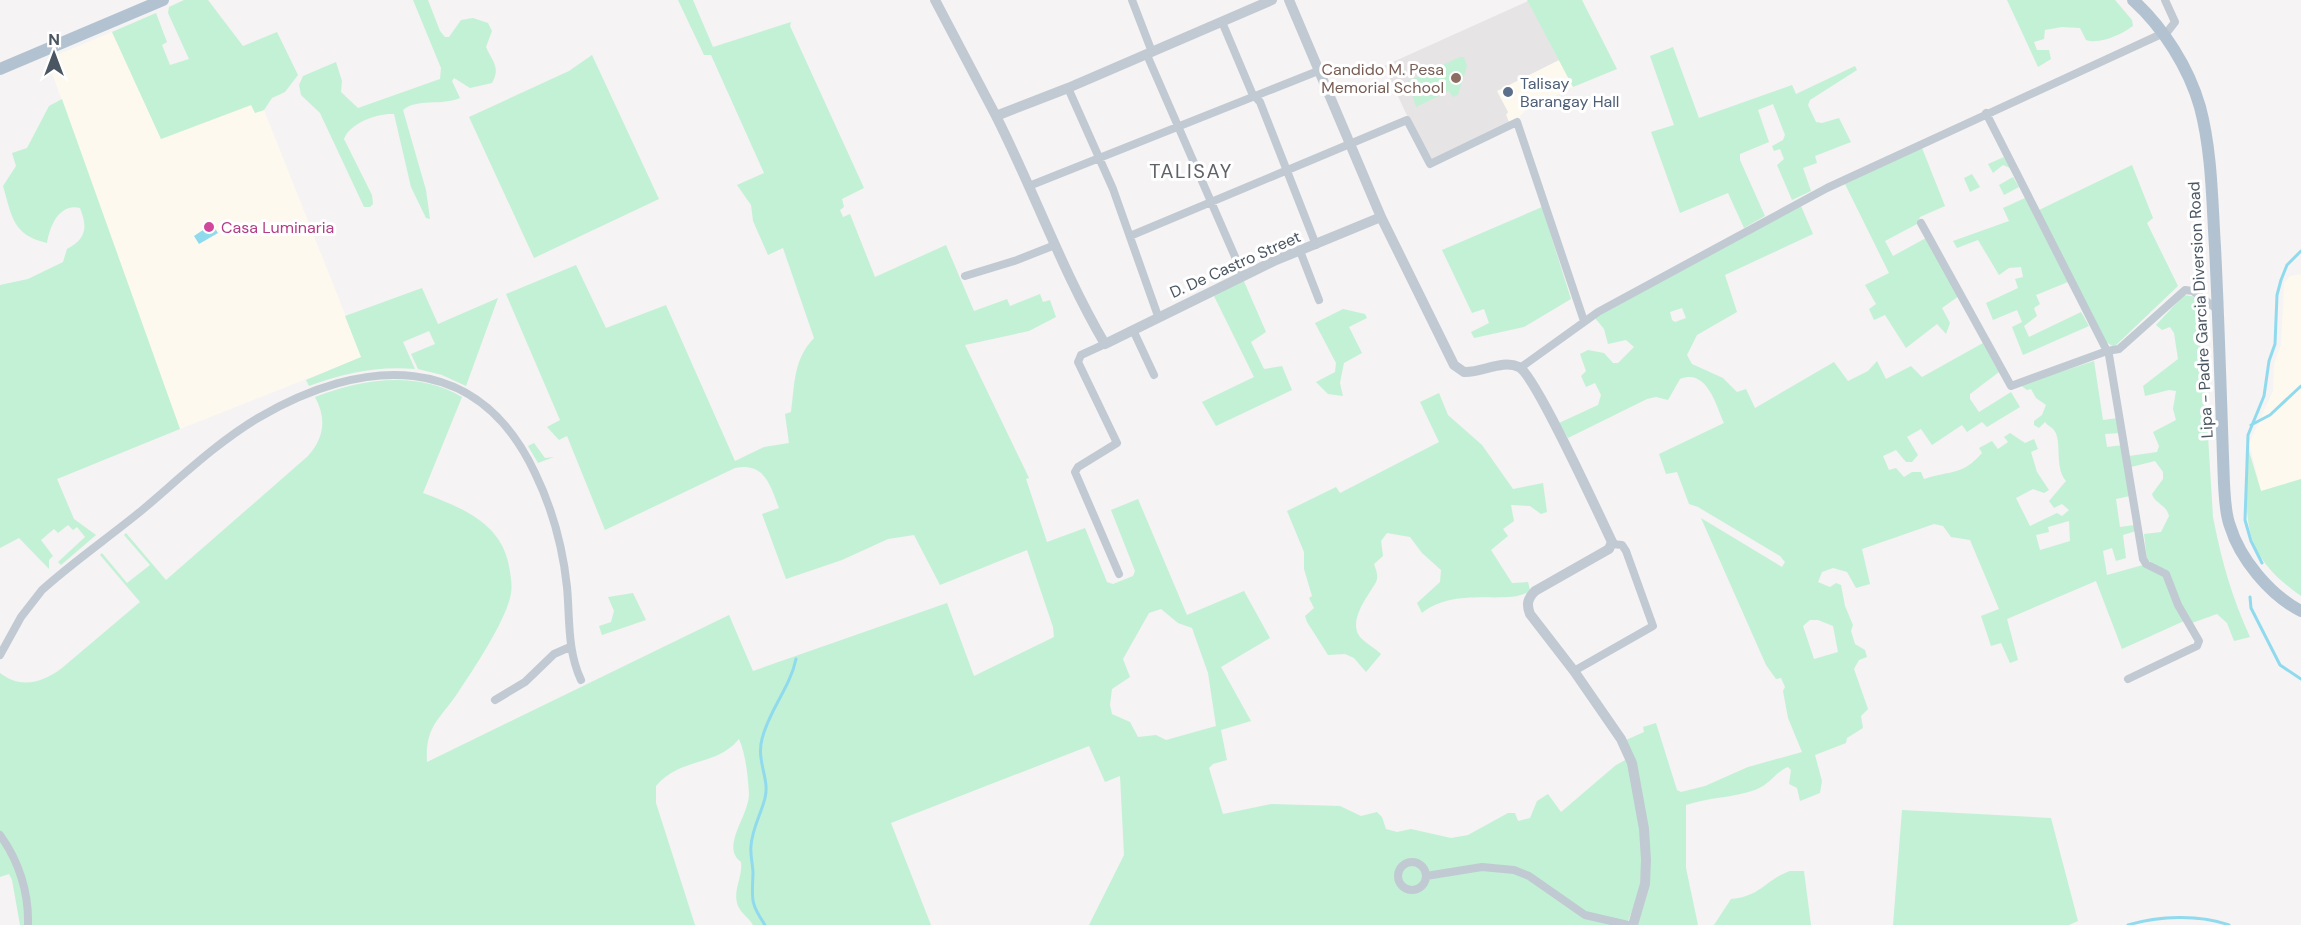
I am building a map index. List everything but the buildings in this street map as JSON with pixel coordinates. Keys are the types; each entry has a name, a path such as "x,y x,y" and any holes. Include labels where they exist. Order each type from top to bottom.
{"main road":[{"path":"0,69 163,0"},
{"name":"Lipa - Padre Garcia Diversion Road","path":"2133,0 2162,33 2192,85 2205,134 2212,194 2224,484 2229,525 2238,545 2268,586 2301,611"}],"street":[{"path":"935,0 996,116 1054,244 1105,344 1081,355 1078,362 1117,443 1078,467 1075,472 1119,574"},
{"path":"1132,0 1149,54 1243,275"},
{"path":"996,116 1149,54 1272,0"},
{"path":"1289,0 1381,218 1456,367 1468,372 1504,365 1520,368 1529,378 1570,455 1612,544"},
{"path":"1520,368 1584,321 1655,279 1827,188 2162,33 2175,24 2166,0"},
{"path":"1222,22 1256,97 1316,245"},
{"path":"1029,186 1318,71"},
{"path":"1068,88 1130,236 1158,316"},
{"path":"1986,113 2107,351 2119,406 2143,559 2146,564 2166,574 2178,605 2199,640 2196,646 2128,679"},
{"path":"1130,236 1407,120 1428,162 1432,165 1517,122 1584,321"},
{"name":"D. De Castro Street","path":"1105,344 1243,275 1381,218"},
{"path":"1921,224 2011,386 2107,351 2119,349 2185,290 2193,291 2218,310"},
{"path":"964,276 1017,260 1054,244"},
{"path":"1300,251 1319,300"},
{"path":"1133,330 1154,375"},
{"path":"0,655 21,617 42,591 234,434 288,403 331,384 384,374 423,377 458,388 490,412 524,453 546,500 563,561 570,647 572,660 581,680"},
{"path":"1574,670 1653,626 1622,545 1612,544 1594,559 1535,591 1528,602 1530,614 1574,670 1621,739 1635,776 1644,828 1646,867 1645,884 1633,925"},
{"path":"495,700 525,682 554,654 570,647"},
{"path":"0,835 18,868 25,888 28,925"},
{"path":"1426,876 1482,867 1514,870 1529,876 1585,915 1628,925"}],"shaded area":[{"name":"Candido M. Pesa Memorial School","path":"1528,1 1559,60 1497,91 1508,112 1506,115 1509,122 1433,161 1410,122 1384,66"},
{"name":"Casa Luminaria","path":"112,32 161,139 252,105 255,113 264,110 362,357 180,429 47,59"},
{"path":"1559,60 1573,87 1525,111 1520,116 1520,122 1509,122 1497,91"},
{"path":"2301,274 2301,479 2261,491 2249,443 2273,391 2274,364 2281,344 2284,283 2290,276"}],"green space":[{"path":"184,0 208,0 243,46 277,32 298,75 285,92 272,98 264,110 255,113 251,105 161,139 112,32 156,13 167,42 162,45 170,65 189,59 168,13 169,7"},
{"path":"413,0 428,0 440,31 445,37 449,37 461,20 473,18 488,23 492,31 486,47 496,68 492,83 470,88 454,78 452,81 460,98 445,102 415,104 403,110 426,190 430,219 426,218 411,187 394,114 380,115 365,120 352,128 344,139 372,195 373,204 370,207 364,207 320,113 301,95 299,85 303,76 336,62 342,81 341,92 358,108 440,79 441,68"},
{"path":"678,0 693,0 713,47 791,22 790,26 864,188 842,199 844,207 840,210 843,217 850,214 875,277 946,245 974,311 1007,299 1010,306 1040,294 1043,302 1050,300 1056,317 1029,331 965,345 1029,478 1026,479 1047,542 1085,528 1107,582 1113,584 1133,576 1135,571 1111,510 1138,499 1187,615 1244,591 1270,638 1221,667 1251,721 1221,730 1227,760 1213,764 1209,768 1223,814 1271,804 1340,806 1361,816 1377,812 1382,817 1386,829 1397,832 1411,829 1451,838 1468,835 1508,813 1515,813 1518,821 1530,818 1537,801 1548,794 1561,812 1616,765 1627,759 1640,837 1641,869 1639,890 1627,925 1089,925 1124,855 1120,776 1105,782 1089,746 891,823 931,925 753,925 739,909 736,900 741,862 735,856 733,848 749,794 745,759 739,739 720,754 676,770 656,786 656,803 695,925 20,925 12,880 9,874 0,877 0,673 16,681 24,682 47,677 62,668 140,602 100,555 102,553 127,583 150,565 124,535 126,533 166,580 308,456 318,442 322,428 321,413 315,397 333,391 370,382 408,380 427,383 462,397 423,493 451,504 477,518 488,527 505,551 509,566 511,590 506,609 479,660 434,725 428,740 427,762 729,615 753,671 947,603 974,676 1054,637 1053,627 1027,550 940,585 914,535 888,539 842,560 786,579 762,514 779,508 765,477 753,468 735,468 605,530 567,436 559,440 547,427 560,420 506,294 576,265 606,328 666,305 735,461 764,447 789,443 785,414 791,412 794,382 802,355 814,338 783,248 768,255 753,221 751,205 737,185 764,173 711,55 704,55","holes":["1161,609 1178,623 1192,628 1208,673 1216,726 1166,740 1156,735 1138,737 1130,722 1112,714 1110,705 1112,689 1130,677 1123,659 1149,613"]},
{"path":"1527,0 1582,0 1617,69 1573,87"},
{"path":"2007,0 2115,0 2132,20 2133,26 2117,35 2098,41 2086,40 2080,28 2062,27 2045,30 2044,39 2034,42 2037,50 2049,50 2051,59 2038,67"},
{"path":"1673,47 1699,118 1792,85 1796,94 1855,66 1857,70 1810,100 1808,105 1816,122 1822,123 1839,118 1851,142 1815,156 1817,163 1803,168 1811,191 1792,200 1777,165 1784,159 1780,149 1774,151 1772,146 1783,140 1785,135 1773,104 1758,110 1769,142 1740,154 1740,160 1765,216 1744,228 1728,193 1680,213 1651,132 1674,125 1650,56"},
{"path":"592,55 659,199 534,258 469,117 569,71"},
{"path":"1464,57 1467,66 1458,95 1453,97 1449,91 1416,107 1408,81"},
{"path":"62,99 180,429 57,479 74,519 96,535 61,565 58,562 85,537 77,527 73,530 68,525 58,533 54,529 41,540 53,556 49,560 49,569 19,538 0,548 0,285 28,279 63,262 67,249 82,237 84,232 84,221 80,208 73,207 61,212 57,217 50,230 47,243 27,235 15,223 3,186 16,166 12,153 27,148 49,106"},
{"path":"1922,148 1945,206 1920,217 1917,224 1885,241 1893,256 1926,238 1959,296 1942,308 1950,323 1946,334 1937,324 1906,348 1885,315 1874,320 1869,309 1876,304 1865,285 1889,273 1845,184"},
{"path":"2004,157 2010,168 2003,165 1993,173 1988,164"},
{"path":"2132,165 2153,218 2147,223 2178,286 2114,347 2106,342 2039,210"},
{"path":"1972,174 1980,187 1970,192 1964,178"},
{"path":"2013,177 2019,187 2004,195 1999,185"},
{"path":"2025,198 2068,282 2036,295 2040,304 2034,308 2037,316 2024,326 2029,337 2081,312 2089,326 2023,355 2012,327 2022,322 2017,310 1993,320 1986,303 2018,288 2015,279 2023,277 2021,267 2009,268 1999,275 1978,240 1957,248 1953,241 2009,221 2003,208"},
{"path":"1801,206 1813,234 1725,275 1737,312 1697,335 1687,355 1692,364 1723,378 1737,392 1746,389 1755,408 1834,362 1848,381 1868,371 1877,361 1886,379 1911,366 1922,377 1983,343 1999,372 1970,394 1970,399 1979,412 2011,392 2020,407 1987,427 1982,422 1967,432 1962,425 1932,445 1921,429 1907,437 1918,455 1912,462 1906,462 1896,450 1883,456 1889,470 1896,468 1904,477 1912,472 1921,472 1924,479 1968,466 1982,453 1979,448 1992,441 1998,449 2008,442 2004,437 2010,433 2025,443 2034,439 2038,449 2031,452 2037,472 2049,490 2044,493 2033,489 2016,498 2030,526 2057,513 2062,516 2069,510 2062,504 2054,508 2049,501 2066,481 2060,468 2056,433 2045,422 2039,428 2034,425 2034,421 2042,415 2046,405 2036,398 2031,389 2027,390 2020,385 2094,361 2103,420 2118,418 2121,433 2105,434 2107,447 2123,445 2130,496 2116,499 2120,527 2135,525 2136,531 2123,535 2126,558 2116,561 2112,548 2103,551 2107,575 2143,565 2162,574 2184,621 2122,649 2096,581 2007,619 2018,660 2010,663 2001,643 1991,646 1981,616 1999,609 1970,540 1951,537 1943,526 1934,524 1862,549 1870,584 1856,588 1847,572 1833,568 1822,572 1818,582 1830,587 1836,583 1841,585 1845,606 1853,625 1851,631 1855,644 1865,650 1867,657 1859,660 1854,669 1868,709 1861,716 1863,728 1847,738 1846,743 1815,755 1822,781 1820,793 1800,801 1797,788 1789,784 1791,770 1788,767 1755,790 1686,805 1686,868 1698,925 1638,925 1650,883 1626,740 1644,732 1643,727 1656,723 1677,790 1681,792 1705,786 1748,767 1802,752 1788,718 1783,691 1785,687 1781,678 1776,679 1766,665 1701,518 1782,567 1785,562 1780,556 1698,507 1689,504 1677,472 1666,474 1659,454 1724,423 1714,398 1704,383 1689,377 1680,379 1668,400 1656,397 1647,399 1568,438 1559,423 1598,405 1601,395 1595,383 1586,387 1581,376 1586,371 1580,354 1588,350 1604,353 1613,363 1618,363 1634,347 1626,340 1608,344 1604,329 1595,318","holes":["1682,308 1686,318 1675,322 1670,312","2069,521 2070,541 2040,550 2036,535 2049,532 2048,527","1810,620 1818,620 1833,626 1838,652 1814,659 1803,626"]},
{"path":"1542,207 1571,299 1524,327 1474,338 1471,332 1489,323 1484,309 1472,313 1442,250"},
{"path":"1243,279 1266,332 1251,342 1264,369 1282,366 1292,390 1216,426 1202,402 1254,377 1213,294"},
{"path":"422,288 438,324 498,298 466,386 442,375 418,369 411,354 435,344 429,331 403,342 415,369 361,372 335,377 309,386 306,380 361,357 345,316"},
{"path":"2184,295 2196,297 2203,356 2213,517 2228,578 2250,637 2234,641 2227,623 2217,614 2192,623 2180,604 2169,573 2147,560 2144,534 2161,532 2169,516 2166,509 2152,494 2163,479 2163,472 2155,461 2131,467 2129,456 2157,452 2159,446 2153,432 2176,420 2173,409 2176,391 2169,390 2145,396 2143,386 2178,359 2174,333 2170,327 2162,330 2156,325"},
{"path":"1343,309 1365,314 1367,318 1349,327 1362,353 1344,363 1340,383 1343,396 1328,394 1316,382 1335,372 1336,363 1315,323"},
{"path":"1439,393 1448,415 1482,445 1513,489 1543,483 1547,512 1541,514 1530,506 1511,505 1514,521 1503,529 1508,536 1491,550 1512,583 1528,582 1530,590 1522,595 1511,597 1451,600 1422,613 1417,603 1440,582 1441,570 1422,553 1410,537 1387,533 1381,541 1383,556 1374,564 1377,580 1357,617 1357,632 1364,641 1381,654 1366,672 1354,658 1345,654 1328,655 1307,622 1305,616 1314,608 1309,598 1312,596 1304,569 1304,552 1287,511 1336,487 1340,493 1439,442 1420,402"},
{"path":"534,443 545,458 554,457 538,463 528,446"},
{"path":"2248,448 2261,491 2301,479 2301,596 2266,564 2250,532 2247,514"},
{"path":"633,593 646,620 602,635 599,626 611,622 614,611 608,597"},
{"path":"1902,810 2051,818 2078,921 2069,925 1893,925"},
{"path":"1790,871 1804,871 1811,925 1714,925 1731,899 1750,895"}],"water":[{"path":"212,224 218,233 199,244 194,236"}],"waterway":[{"path":"2262,563 2251,541 2245,520 2248,435 2264,396 2269,361 2275,344 2277,295 2281,280 2287,265 2301,251"},
{"path":"2251,425 2270,415 2301,386"},
{"path":"2250,597 2251,608 2280,665 2301,679"},
{"path":"765,925 753,901 751,849 753,834 766,791 761,747 765,728 789,680 796,659"},
{"path":"2128,925 2178,918 2205,919 2229,925"}],"place":[{"name":"Candido M. Pesa Memorial School","path":"1456,78"},
{"name":"Talisay Barangay Hall","path":"1508,92"},
{"name":"Casa Luminaria","path":"209,227"}],"district":[{"name":"TALISAY","path":"1191,171"}]}
